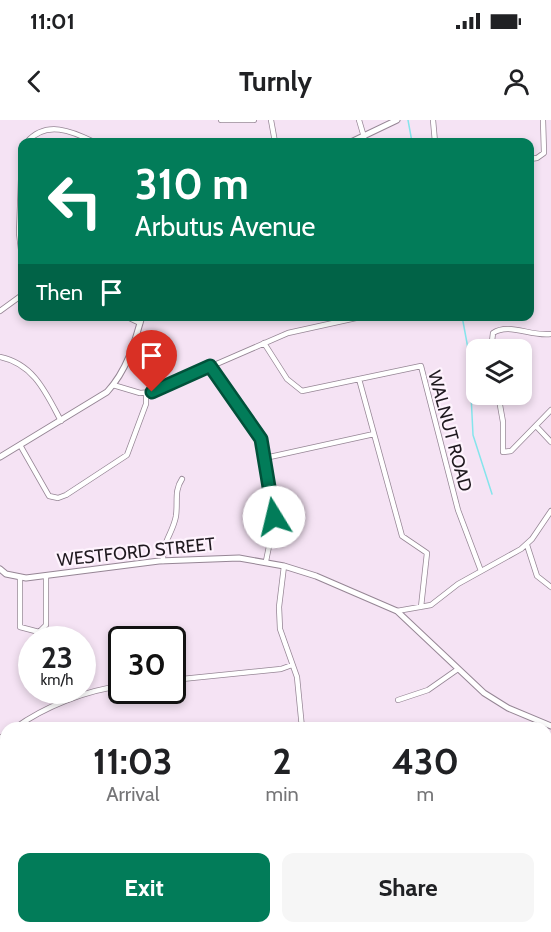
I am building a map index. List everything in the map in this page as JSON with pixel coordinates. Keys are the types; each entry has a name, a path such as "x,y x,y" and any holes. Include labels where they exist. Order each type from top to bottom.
{"main road":[{"path":"360,138 397,120"},
{"path":"0,457 95,400 113,385 128,361 141,321"},
{"name":"WESTFORD STREET","path":"0,569 6,574 20,577 46,577 163,561 239,558 284,566 316,576 397,611 475,686 499,703 542,722"}],"street":[{"path":"221,120 254,120"},
{"path":"271,120 274,138"},
{"path":"359,120 364,136"},
{"path":"433,120 435,138"},
{"path":"534,158 544,153 543,120"},
{"path":"31,138 37,133 51,128 69,130 86,138"},
{"path":"0,311 18,298"},
{"path":"113,385 146,393 295,331 342,321"},
{"path":"492,339 493,333 505,327 538,336 551,334"},
{"name":"WALNUT ROAD","path":"264,343 287,379 298,390 421,366 458,510 481,571"},
{"path":"0,357 18,363 33,374 61,421"},
{"path":"210,366 259,435 265,458 274,522 266,561"},
{"path":"359,379 402,536 427,553 421,608"},
{"path":"20,445 49,496 58,498 66,495 127,455 146,404 146,393"},
{"path":"500,405 503,422 503,452 511,451 551,410"},
{"path":"536,426 551,442"},
{"path":"265,458 374,434"},
{"path":"163,561 162,549 176,515 176,487 182,478"},
{"path":"397,611 430,605 458,584 527,545 551,511"},
{"path":"527,545 537,576 551,587"},
{"path":"284,566 279,617 283,639 298,685 301,722"},
{"path":"20,577 20,627 39,632 46,625 46,577"},
{"path":"186,679 281,669 292,665"},
{"path":"398,700 434,687 458,669"},
{"path":"24,722 36,714 63,703 108,689"}],"waterway":[{"path":"408,120 411,138"},
{"path":"463,321 469,354 473,435 492,494"}],"route":[{"path":"152,392 210,366 261,439 274,517"}]}
